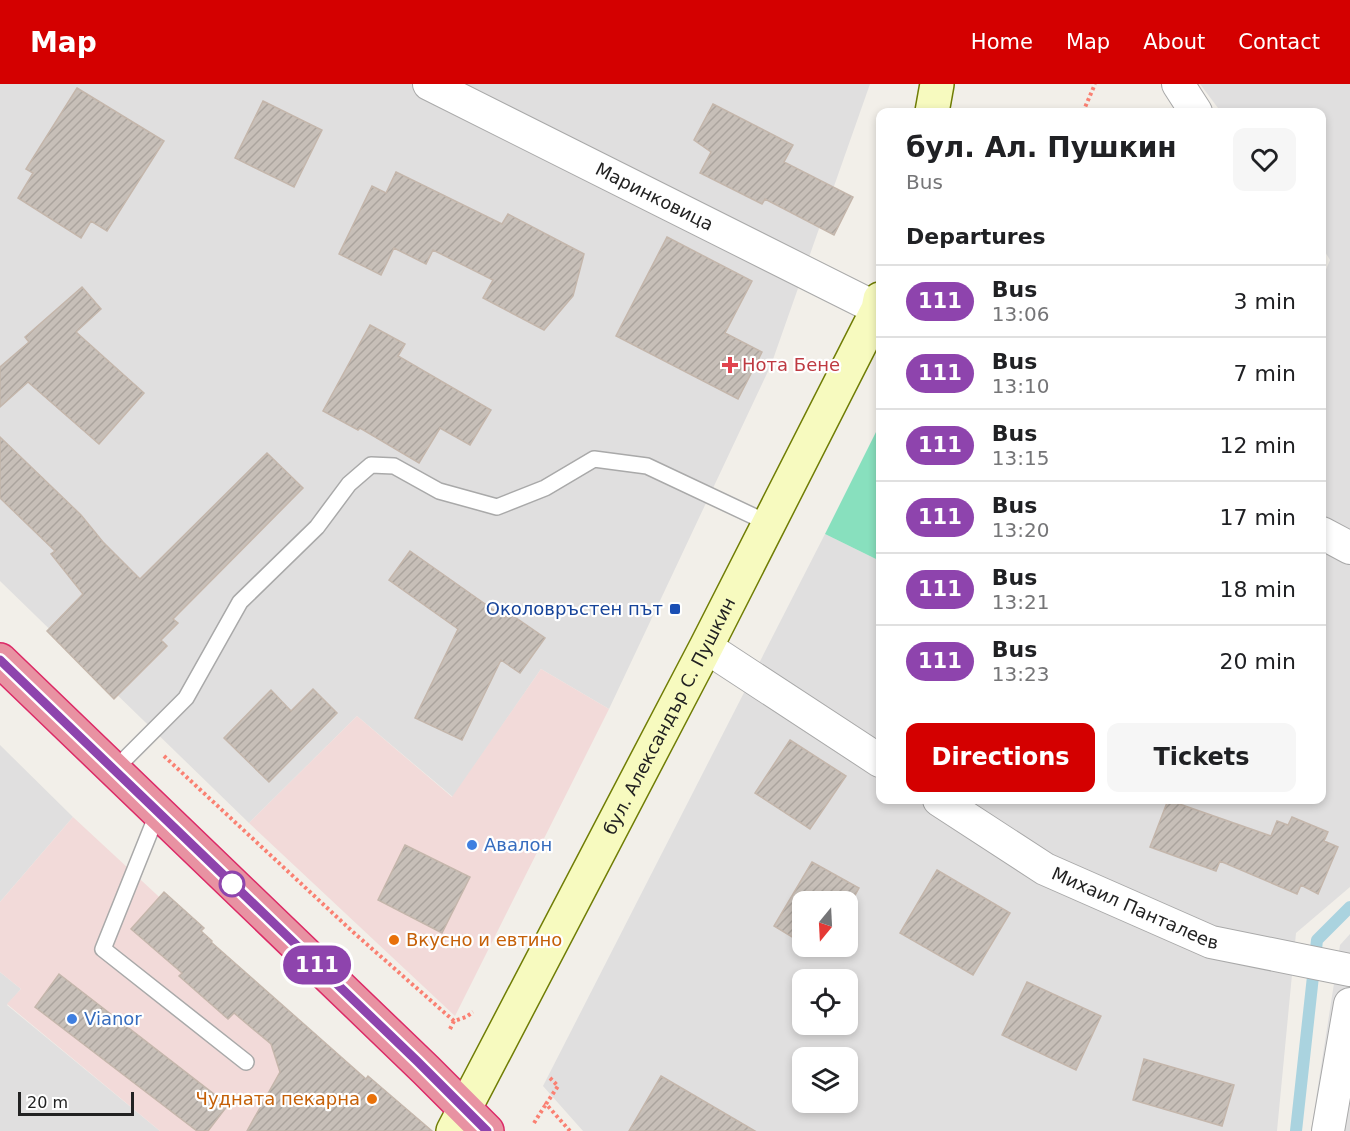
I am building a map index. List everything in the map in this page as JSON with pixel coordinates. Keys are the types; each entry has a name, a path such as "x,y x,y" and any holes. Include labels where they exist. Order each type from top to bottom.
{"highway":[{"path":"0,660 158,812 459,1119 487,1131"}],"main road":[{"path":"933,108 937,84"},
{"name":"бул. Александър С. Пушкин","path":"459,1119 706,647 876,314"}],"street":[{"name":"Маринковица","path":"429,84 876,304"},
{"path":"1178,84 1193,108"},
{"path":"1326,535 1350,548"},
{"path":"706,647 876,758"},
{"name":"Михаил Панталеев","path":"945,804 1045,869 1211,942 1350,970"},
{"path":"1328,1131 1350,1004"}],"lane":[{"path":"114,770 186,698 240,602 317,527 349,484 370,465 394,466 439,491 498,507 545,488 594,459 647,466 768,523"},
{"path":"158,812 103,950 246,1062"}],"path":[{"path":"1085,108 1095,84"},
{"path":"145,738 353,932 454,1021"},
{"path":"450,1029 454,1021 466,1017 478,1005"},
{"path":"534,1124 558,1086 550,1078"},
{"path":"546,1104 570,1131"}],"shaded area":[{"path":"0,84 870,84 771,365 609,709 541,669 453,797 357,716 249,823 0,581"},
{"path":"1200,84 1350,84 1350,887 1296,933 1277,1131 583,1131 543,1086 825,534 876,559 876,804 1326,804 1326,270 1330,260 1326,254 1326,108 1218,108"},
{"path":"541,669 609,709 455,1016 249,823 357,716 452,797"},
{"path":"0,745 73,817 0,902"},
{"path":"73,817 402,1122 396,1131 160,1131 7,1004 21,989 0,972 0,902"},
{"path":"1350,934 1350,1131 1311,1131 1340,945"},
{"path":"0,972 21,989 7,1005 160,1131 0,1131"}],"green space":[{"path":"876,432 876,559 825,534"}],"building":[{"path":"77,88 164,141 107,231 91,221 81,238 18,198 33,173 26,169"},
{"path":"263,101 322,130 294,187 235,158"},
{"path":"713,104 793,145 784,162 853,197 834,235 765,199 762,204 700,173 711,152 694,140"},
{"path":"396,172 502,224 508,214 584,254 573,296 544,330 483,298 493,280 433,250 426,264 394,248 381,275 339,254 372,186 386,193"},
{"path":"667,237 752,281 725,333 762,352 738,399 616,336"},
{"path":"82,287 101,309 76,332 144,393 99,444 28,382 0,407 0,367 29,342 25,337"},
{"path":"370,325 405,344 398,356 491,410 470,445 440,428 419,463 360,428 358,430 323,411"},
{"path":"0,437 81,515 103,542 140,579 267,453 303,488 173,619 178,623 161,640 167,646 114,699 47,631 83,594 51,554 55,551 0,498"},
{"path":"410,551 505,618 509,613 545,638 520,673 501,660 462,740 415,718 458,629 389,580"},
{"path":"313,689 337,713 269,782 224,738 271,690 291,711"},
{"path":"790,740 846,776 810,829 755,793"},
{"path":"1166,804 1179,804 1271,836 1277,821 1288,825 1292,817 1328,832 1324,841 1338,847 1318,894 1301,885 1297,894 1220,861 1216,871 1150,847"},
{"path":"405,845 470,877 442,933 378,900"},
{"path":"812,862 859,888 857,891 795,891"},
{"path":"937,870 1010,913 973,975 900,933"},
{"path":"164,892 204,928 201,931 211,942 366,1079 368,1076 432,1131 247,1131 280,1072 271,1044 234,1013 228,1019 179,976 182,973 131,929"},
{"path":"792,896 792,937 774,926"},
{"path":"59,974 228,1105 208,1131 197,1131 35,1007"},
{"path":"1027,982 1101,1016 1076,1070 1002,1035"},
{"path":"1144,1059 1234,1085 1222,1126 1133,1100"},
{"path":"661,1076 755,1131 629,1131"}],"waterway":[{"path":"1296,1131 1317,940 1350,907"}],"bus line":[{"name":"111","path":"0,660 487,1131"}],"place":[{"name":"Нота Бене","path":"730,365"},
{"name":"Околовръстен път","path":"675,609"},
{"name":"Авалон","path":"472,845"},
{"name":"Вкусно и евтино","path":"394,940"},
{"name":"Vianor","path":"72,1019"},
{"name":"Чудната пекарна","path":"372,1099"}]}
